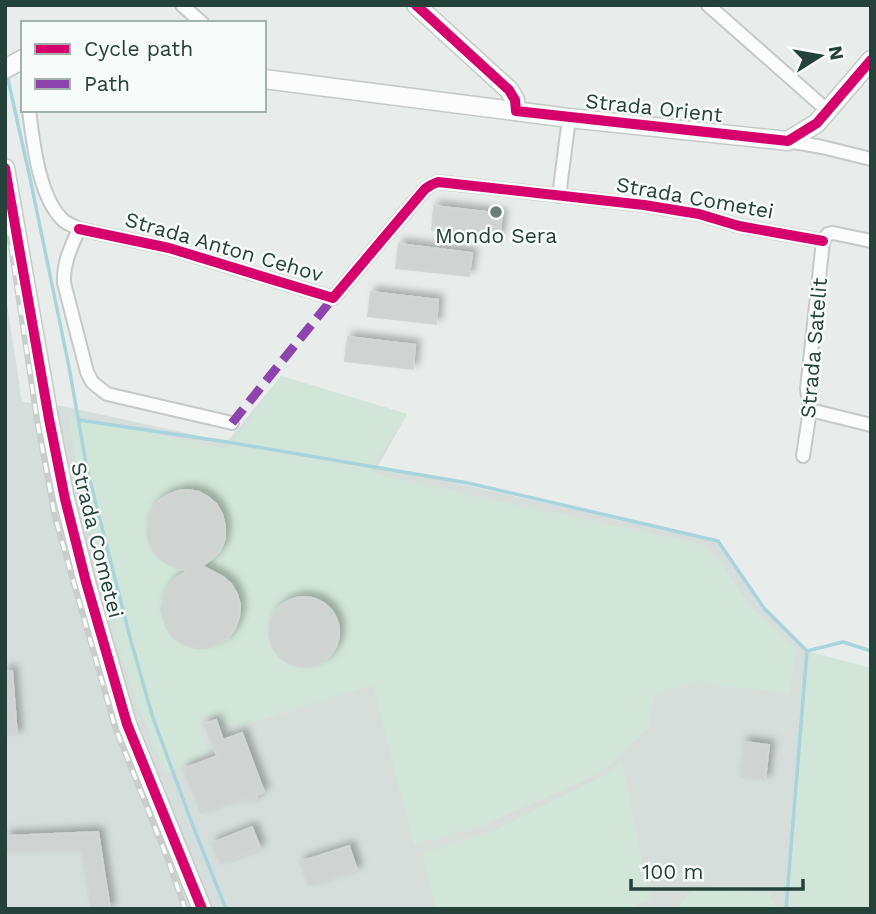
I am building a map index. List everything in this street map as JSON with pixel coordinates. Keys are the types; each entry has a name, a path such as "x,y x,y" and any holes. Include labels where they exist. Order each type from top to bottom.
{"street":[{"path":"182,5 200,21"},
{"path":"416,5 509,90 515,100 516,111"},
{"path":"708,5 828,111"},
{"path":"788,141 817,123 871,60"},
{"name":"Strada Orient","path":"266,79 569,118 788,141 871,159"},
{"path":"29,112 39,173 48,199 62,220 79,229 65,264 64,283 92,382 107,394 232,423"},
{"path":"559,195 569,118"},
{"name":"Strada Cometei","path":"5,168 49,419 65,499 86,582 127,724 202,909"},
{"name":"Strada Anton Cehov","path":"79,229 169,248 333,298 431,185 445,182 559,195"},
{"name":"Strada Cometei","path":"559,195 699,214 739,226 823,241 828,234 833,233 871,241"},
{"name":"Strada Satelit","path":"803,456 810,410 807,389 823,241"},
{"path":"810,410 871,425"}],"shaded area":[{"path":"5,290 22,402 62,406 227,442 281,376 407,414 378,466 718,541 764,608 807,651 786,909 5,909"}],"green space":[{"path":"281,376 407,414 370,471 387,477 704,545 723,566 748,604 797,649 789,694 697,682 654,694 649,727 601,773 481,826 414,845 373,685 245,725 225,725 216,715 205,717 200,724 208,753 166,774 138,705 107,611 83,502 68,415 227,449"},
{"path":"807,651 871,668 871,909 786,909"},
{"path":"622,762 650,899 626,909 436,909 423,853 491,832 600,778"},
{"path":"694,888 769,893 776,909 676,909"}],"building":[{"path":"434,206 502,214 499,238 432,230"},
{"path":"399,244 472,253 469,276 396,268"},
{"path":"371,292 438,300 436,324 368,316"},
{"path":"348,337 415,345 413,369 345,361"},
{"path":"188,490 208,497 222,514 225,538 221,549 202,566 231,584 240,605 235,628 228,638 207,648 184,645 167,629 161,609 163,598 174,580 187,571 160,559 148,540 148,519 159,501 178,491"},
{"path":"297,597 311,597 324,603 333,612 339,632 337,645 329,657 311,667 297,667 284,661 275,652 269,639 269,625 275,612 284,603"},
{"path":"5,671 12,671 17,735 5,736"},
{"path":"216,720 223,740 242,733 264,792 247,803 246,799 234,803 233,800 201,813 183,769 217,756 204,724"},
{"path":"744,742 769,745 765,780 740,777"},
{"path":"252,827 260,848 220,864 212,843"},
{"path":"98,832 110,909 91,909 81,850 6,853 6,836"},
{"path":"349,846 357,870 308,886 300,862"}],"waterway":[{"path":"7,75 69,367 87,469 131,641 153,718 226,909"},
{"path":"79,420 468,483 718,541 764,608 807,651"},
{"path":"786,909 807,651 843,642 871,651"}],"railway":[{"path":"5,206 37,420 55,517 115,727 185,909"}],"marked path":[{"path":"232,423 333,298"}],"cycle path":[{"path":"416,5 509,90 515,100 516,111 788,141 817,123 871,60"},
{"path":"5,168 49,419 65,499 86,582 127,724 202,909"},
{"path":"79,229 169,248 333,298 425,189 438,182 644,205 823,241"}],"place":[{"name":"Mondo Sera","path":"496,212"}]}
